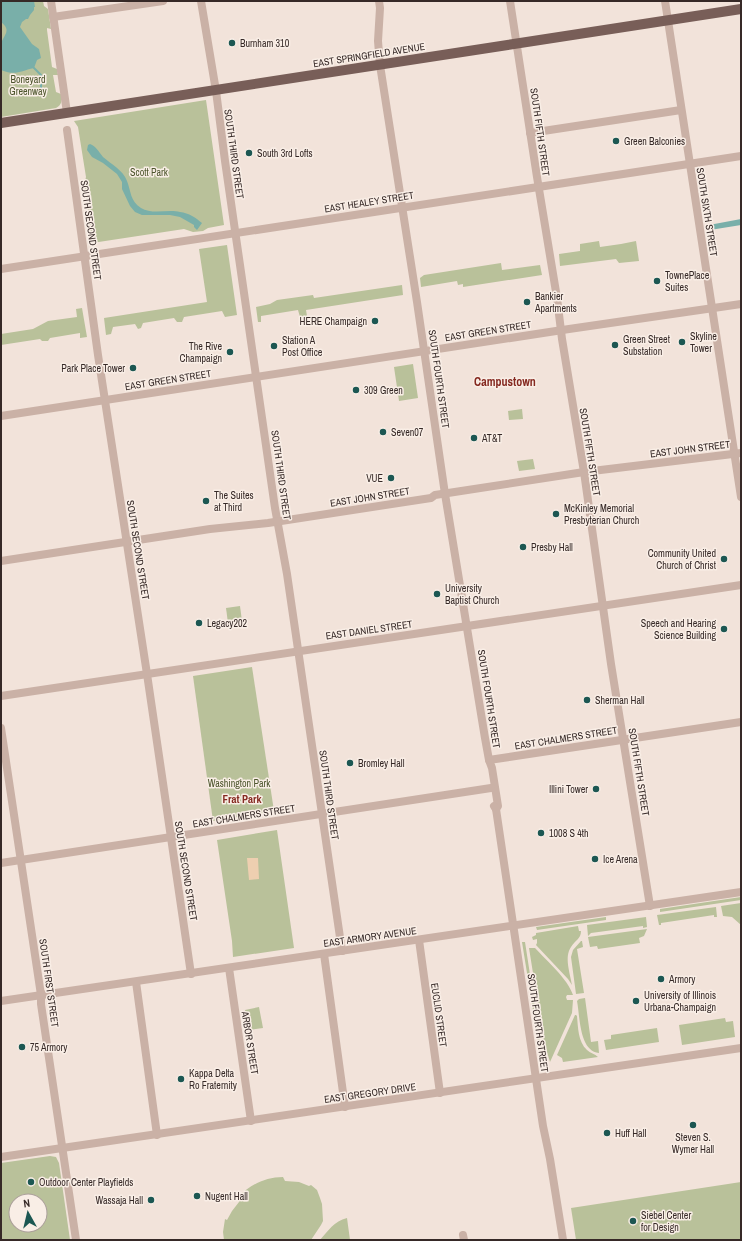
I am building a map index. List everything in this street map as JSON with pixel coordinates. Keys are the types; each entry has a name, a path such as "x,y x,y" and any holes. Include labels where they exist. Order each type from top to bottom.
{"main road":[{"name":"EAST SPRINGFIELD AVENUE","path":"1,123 741,10"}],"street":[{"path":"51,1 67,113"},
{"path":"53,17 163,1"},
{"name":"SOUTH THIRD STREET","path":"202,1 277,521 287,574 342,951"},
{"name":"SOUTH FOURTH STREET","path":"379,1 378,41 380,65 445,494 488,760 487,768 494,806 496,809 536,1078 563,1240"},
{"name":"SOUTH FIFTH STREET","path":"510,1 538,187 554,276 623,739 650,906"},
{"name":"SOUTH SIXTH STREET","path":"665,1 711,308 738,453 741,497"},
{"path":"530,133 681,110"},
{"name":"SOUTH SECOND STREET","path":"67,130 126,542 191,974"},
{"name":"EAST HEALEY STREET","path":"1,268 741,156"},
{"name":"EAST GREEN STREET","path":"1,416 561,330 741,304"},
{"name":"EAST JOHN STREET","path":"1,561 210,529 277,521 431,498 435,495 584,472 738,453"},
{"name":"EAST DANIEL STREET","path":"1,696 741,585"},
{"name":"EAST CHALMERS STREET","path":"488,760 741,722"},
{"name":"SOUTH FIRST STREET","path":"1,728 76,1240"},
{"name":"SOUTH FOURTH STREET","path":"488,760 492,768 498,806 496,809"},
{"name":"EAST CHALMERS STREET","path":"1,863 491,788"},
{"name":"EAST ARMORY AVENUE","path":"1,1001 741,892"},
{"name":"EUCLID STREET","path":"419,940 440,1093"},
{"path":"324,954 346,1107"},
{"name":"ARBOR STREET","path":"229,968 251,1121"},
{"path":"136,982 157,1134"},
{"name":"EAST GREGORY DRIVE","path":"1,1157 741,1048"}],"green space":[{"name":"Boneyard Greenway","path":"1,1 43,1 44,6 48,9 51,29 47,28 47,30 52,67 57,69 58,75 53,75 56,92 61,94 61,101 58,107 1,117"},
{"name":"Scott Park","path":"206,100 224,225 208,228 203,231 193,232 184,229 92,243 85,187 86,177 78,127 74,121"},
{"path":"599,241 600,247 636,241 639,261 619,263 616,259 560,266 559,254 580,251 580,244"},
{"path":"227,245 237,315 225,317 222,311 184,317 182,322 177,322 174,318 143,323 141,328 138,329 135,324 113,327 111,334 106,335 104,318 207,302 199,249"},
{"path":"501,263 502,270 540,265 542,275 463,287 463,284 458,285 457,281 421,287 420,278 424,275"},
{"path":"402,285 403,295 306,310 307,316 300,317 298,310 261,316 261,322 258,322 256,307 270,304 277,300 313,295 314,298"},
{"path":"82,308 87,337 80,338 80,333 50,338 48,341 42,341 40,339 1,345 1,334 33,329 48,321 77,317 76,309"},
{"path":"413,364 418,398 399,401 394,367"},
{"path":"522,409 523,419 509,420 508,411"},
{"path":"533,459 535,469 519,471 517,461"},
{"path":"240,606 242,621 228,623 226,608"},
{"name":"Washington Park","path":"252,667 274,811 213,821 193,676"},
{"path":"277,830 294,948 233,957 217,840"},
{"path":"741,897 741,900 660,912 660,909"},
{"path":"741,903 741,925 732,917 723,916 721,906"},
{"path":"716,907 717,917 714,917 714,915 661,923 661,925 659,925 657,915"},
{"path":"606,917 606,920 537,930 536,927"},
{"path":"646,917 647,927 643,928 643,926 591,933 588,936 587,925"},
{"path":"578,926 579,931 581,931 580,936 571,947 568,955 568,965 572,985 536,945 537,939 533,940 532,937 536,935 536,933"},
{"path":"647,929 644,936 639,938 640,943 598,949 597,946 590,947 588,937"},
{"path":"581,941 583,947 577,949 584,993 576,994 571,957 573,950"},
{"path":"522,942 525,942 541,1046 546,1062 544,1066 541,1060"},
{"path":"529,948 535,948 556,970 573,995 567,995 566,997 567,1000 573,1000 572,1013 550,1062 544,1042"},
{"path":"585,998 591,1042 598,1041 599,1053 592,1051 584,1040 577,1001"},
{"path":"259,1007 263,1028 249,1030 245,1010"},
{"path":"575,1015 577,1016 579,1034 584,1047 598,1057 563,1062 562,1058 557,1055"},
{"path":"725,1018 726,1022 733,1021 735,1037 682,1045 679,1025"},
{"path":"657,1028 659,1042 606,1050 604,1040 611,1039 611,1035"},
{"name":"Outdoor Center Playfields","path":"50,1156 56,1157 59,1163 70,1240 1,1240 1,1163"},
{"path":"283,1177 285,1181 299,1182 309,1186 311,1185 317,1190 322,1204 323,1221 311,1240 224,1240 223,1232 225,1219 227,1220 239,1202 238,1197 258,1182 270,1178"},
{"path":"741,1182 741,1240 576,1240 571,1208"},
{"path":"347,1218 350,1240 320,1240 338,1221"}],"sand":[{"path":"247,858 258,858 259,879 249,880"}],"water":[{"path":"1,1 34,1 34,10 28,19 22,22 20,27 32,44 39,49 41,58 37,60 34,68 14,73 1,70 1,45 7,31 1,22"},
{"path":"90,144 123,174 127,181 131,196 137,205 145,210 155,212 175,211 189,215 202,223 197,230 194,225 180,217 170,215 142,215 135,212 130,206 122,189 122,182 117,174 103,163 92,157 87,150 88,145"},
{"path":"741,219 741,225 710,230 709,225"}],"waterway":[{"path":"33,67 41,75 41,89 44,94"}],"place":[{"name":"Burnham 310","path":"232,43"},
{"name":"Green Balconies","path":"616,141"},
{"name":"South 3rd Lofts","path":"249,153"},
{"name":"TownePlace Suites","path":"657,281"},
{"name":"Bankier Apartments","path":"527,302"},
{"name":"HERE Champaign","path":"375,321"},
{"name":"Skyline Tower","path":"682,342"},
{"name":"Green Street Substation","path":"615,345"},
{"name":"Station A Post Office","path":"274,346"},
{"name":"The Rive Champaign","path":"230,352"},
{"name":"Park Place Tower","path":"133,368"},
{"name":"309 Green","path":"356,390"},
{"name":"Seven07","path":"383,432"},
{"name":"AT&T","path":"474,438"},
{"name":"VUE","path":"391,478"},
{"name":"The Suites at Third","path":"206,501"},
{"name":"McKinley Memorial Presbyterian Church","path":"556,514"},
{"name":"Presby Hall","path":"523,547"},
{"name":"Community United Church of Christ","path":"724,559"},
{"name":"University Baptist Church","path":"437,594"},
{"name":"Legacy202","path":"199,623"},
{"name":"Speech and Hearing Science Building","path":"724,629"},
{"name":"Sherman Hall","path":"587,700"},
{"name":"Bromley Hall","path":"350,763"},
{"name":"Illini Tower","path":"596,789"},
{"name":"1008 S 4th","path":"541,833"},
{"name":"Ice Arena","path":"595,859"},
{"name":"Armory","path":"661,979"},
{"name":"University of Illinois Urbana-Champaign","path":"636,1001"},
{"name":"75 Armory","path":"22,1047"},
{"name":"Kappa Delta Ro Fraternity","path":"181,1079"},
{"name":"Steven S. Wymer Hall","path":"693,1125"},
{"name":"Huff Hall","path":"607,1133"},
{"name":"Outdoor Center Playfields","path":"31,1182"},
{"name":"Nugent Hall","path":"197,1196"},
{"name":"Wassaja Hall","path":"151,1200"},
{"name":"Siebel Center for Design","path":"633,1221"}],"district":[{"name":"Campustown","path":"505,382"},
{"name":"Frat Park","path":"242,799"}]}
